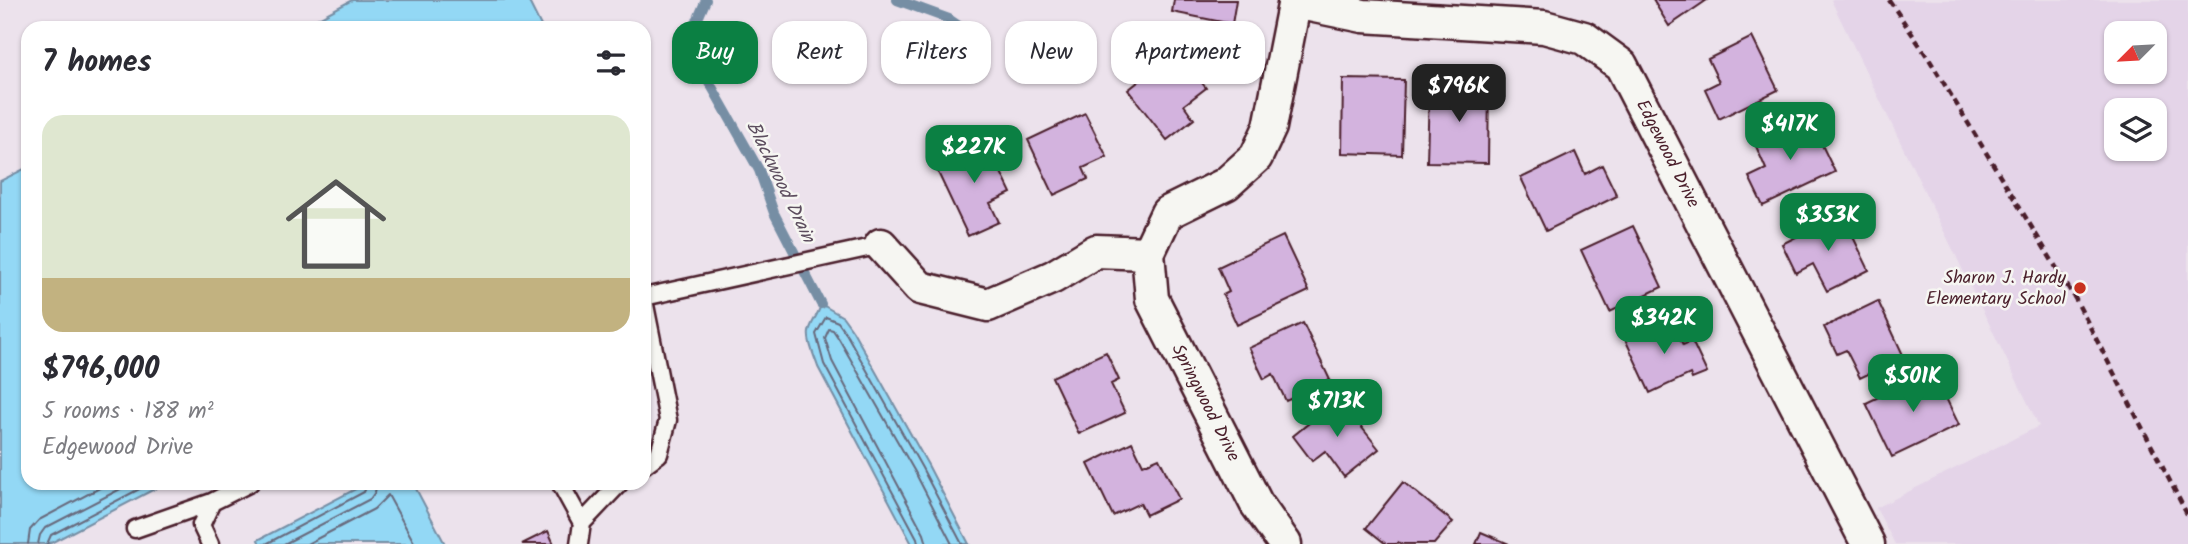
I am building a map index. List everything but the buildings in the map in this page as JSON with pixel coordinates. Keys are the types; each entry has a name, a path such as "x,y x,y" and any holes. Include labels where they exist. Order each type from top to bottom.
{"street":[{"path":"881,245 920,288 988,305 1053,277 1096,251 1148,253 1167,213 1226,184 1256,157 1270,127 1295,1"},
{"name":"Edgewood Drive","path":"1295,1 1363,16 1544,27 1584,38 1621,65 1868,544"},
{"name":"Springwood Drive","path":"1148,253 1152,299 1256,503 1285,544"}],"lane":[{"path":"651,297 881,245"},
{"path":"651,334 668,420 659,454 651,460"},
{"path":"135,529 212,502 236,490"},
{"path":"564,490 582,523"},
{"path":"579,544 582,523 613,490"},
{"path":"210,544 201,525 212,502"}],"path":[{"path":"1889,0 1929,59 2076,300 2188,516"}],"shaded area":[{"name":"Sharon J. Hardy Elementary School","path":"1831,0 2188,0 2188,544 1895,544 1876,508 2039,426"}],"water":[{"path":"352,0 528,0 538,21 313,21"},
{"path":"21,170 21,490 153,490 49,544 0,544 0,181"},
{"path":"821,304 843,317 853,331 969,544 912,544 818,367 809,336"},
{"path":"354,490 417,490 445,544 260,544 258,540"}],"waterway":[{"name":"Blackwood Drain","path":"706,0 690,37 691,50 759,170 774,213 821,304"},
{"path":"897,0 952,21"}],"place":[{"name":"Sharon J. Hardy Elementary School","path":"2080,288"}]}
